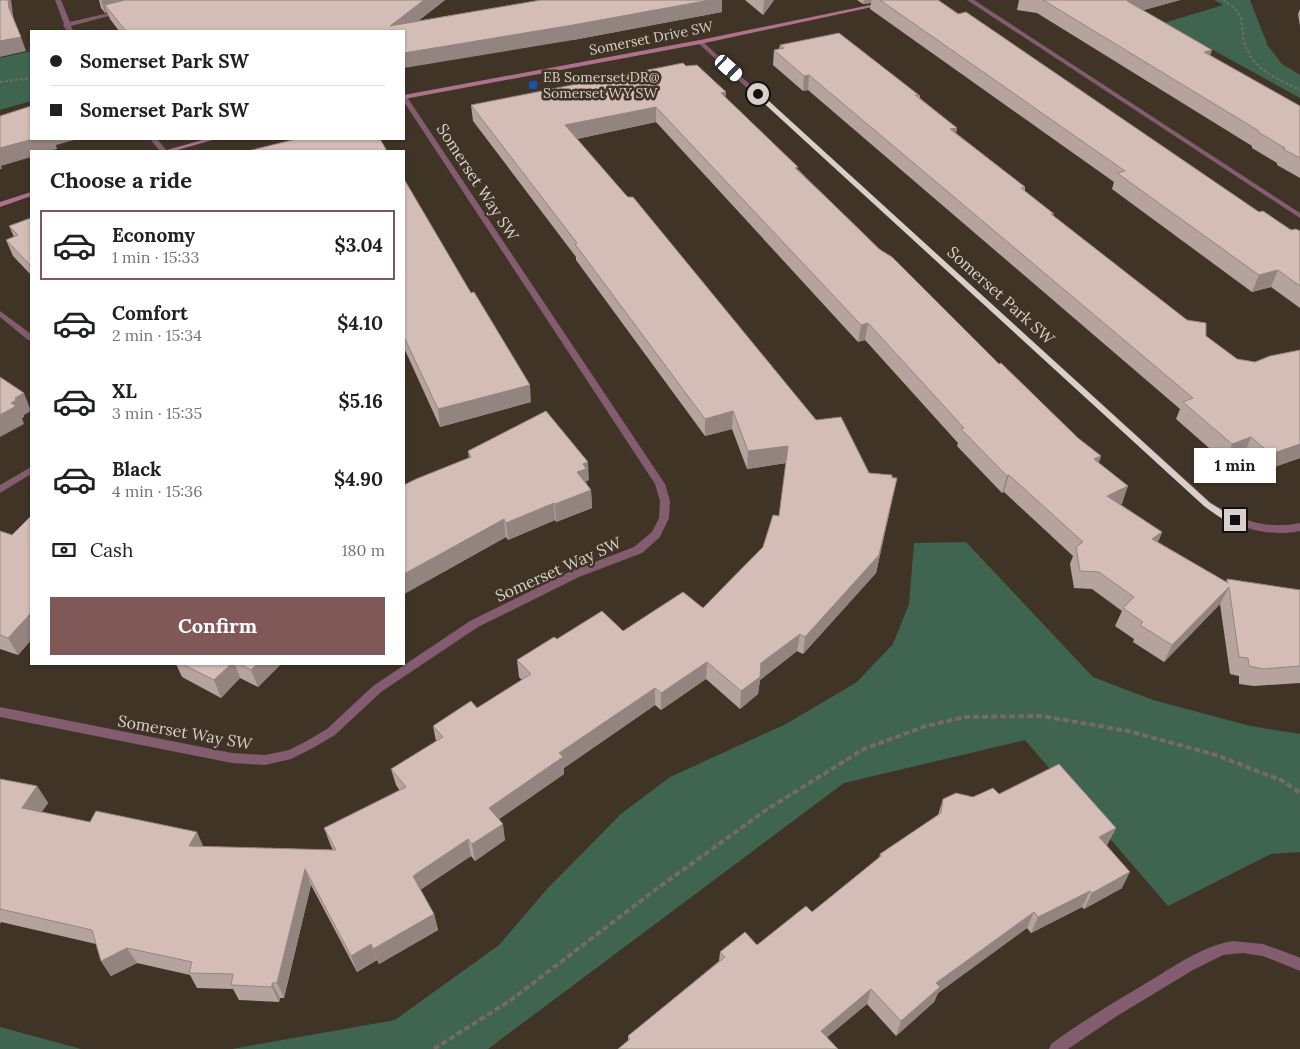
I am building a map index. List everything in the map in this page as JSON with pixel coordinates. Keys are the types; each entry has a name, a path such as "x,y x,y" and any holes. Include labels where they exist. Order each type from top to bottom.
{"street":[{"path":"58,0 69,30"},
{"name":"Somerset Drive SW","path":"405,97 700,42 902,0"},
{"path":"970,0 1300,216"},
{"path":"66,24 125,12"},
{"name":"Somerset Park SW","path":"700,42 1207,504 1223,515 1247,525 1285,531 1300,526"},
{"name":"Somerset Way SW","path":"0,712 232,758 265,760 291,754 331,732 378,689 474,624 575,574 638,550 656,534 664,518 665,502 660,484 405,99"},
{"path":"154,140 164,150"},
{"path":"169,150 209,140"},
{"path":"0,205 30,194"},
{"path":"0,313 30,337"},
{"path":"0,490 30,471"},
{"path":"1056,1049 1091,1024 1199,960 1224,948 1254,948 1289,959 1300,965"}],"path":[{"path":"1223,0 1237,8 1242,15 1245,45 1250,57 1258,66 1300,90"},
{"path":"0,82 30,78"},
{"path":"434,1049 511,1000 655,890 766,810 864,748 923,726 965,717 1042,716 1128,732 1216,755 1283,781 1300,793"}],"green space":[{"path":"1214,0 1250,0 1268,46 1282,64 1300,75 1300,98 1164,23 1223,5"},
{"path":"30,51 30,101 0,110 0,58"},
{"path":"966,542 1093,677 1153,700 1250,726 1300,734 1300,852 1271,854 1168,906 1025,740 844,783 488,1049 232,1049 395,1020 499,945 547,889 621,814 670,777 786,724 857,682 893,644 909,604 914,543"},
{"path":"0,1027 81,1049 0,1049"}],"building":[{"path":"0,0 8,0 9,8 21,37 0,41"},
{"path":"125,0 424,0 390,26 541,0 710,0 405,53 405,30 125,30 105,5"},
{"path":"880,0 938,0 958,14 966,12 1259,212 1263,211 1291,230 1296,229 1300,231 1300,286 1278,270 1259,275 1117,173 1125,171"},
{"path":"1043,0 1131,0 1127,1 1212,50 1204,52 1300,106 1300,158 1283,149 1285,148 1259,131"},
{"path":"839,33 920,96 915,95 957,128 950,129 1025,187 1021,188 1054,214 1051,214 1187,320 1206,323 1206,336 1237,359 1255,362 1270,356 1300,350 1300,444 1271,454 1251,437 1232,444 1183,402 1193,398 809,75 804,76 774,50 784,48 780,45"},
{"path":"683,63 686,66 697,65 726,92 721,93 798,167 795,168 879,249 892,257 999,364 1001,363 1078,438 1101,456 1094,459 1128,486 1107,496 1162,532 1152,539 1228,583 1227,579 1300,590 1300,666 1263,669 1249,666 1248,658 1239,657 1229,587 1172,645 1140,625 1143,622 1123,608 1134,597 1099,572 1080,571 1076,547 1083,542 1009,475 1007,476 961,429 964,428 868,323 861,325 656,107 565,125 625,194 628,197 633,197 816,420 841,417 869,473 892,475 892,478 897,478 879,555 805,637 800,634 761,663 760,677 741,691 707,662 661,693 655,688 559,753 563,757 489,808 503,824 472,844 468,839 413,876 434,914 373,949 371,944 351,956 305,869 277,983 272,983 272,987 231,985 233,974 189,973 192,962 127,948 101,961 92,930 0,909 0,779 37,786 22,808 90,822 96,811 197,832 189,846 336,850 324,828 406,787 391,769 443,737 433,726 471,701 477,708 531,674 517,660 554,637 557,639 602,611 623,631 683,592 703,608 763,547 773,515 779,516 788,446 748,451 733,411 705,419 575,244 577,243 471,105"},
{"path":"30,106 30,140 0,148 0,116"},
{"path":"292,140 381,140 386,150 252,150"},
{"path":"405,181 471,293 474,292 530,385 438,409 405,339"},
{"path":"30,218 30,265 6,240 18,235 9,226"},
{"path":"0,377 24,393 15,398 16,400 11,403 16,406 0,415"},
{"path":"546,411 588,462 583,464 586,469 577,472 591,490 506,523 504,519 405,573 405,484 471,457 468,451"},
{"path":"30,517 30,614 8,638 0,635 0,531 12,535"},
{"path":"184,665 230,665 214,680"},
{"path":"242,665 256,665 251,670"},
{"path":"1059,764 1116,828 1099,837 1130,872 1092,893 1090,891 1038,917 1034,912 936,983 940,987 901,1021 871,989 821,1031 838,1049 618,1049 630,1039 628,1036 725,957 720,952 745,932 757,945 806,906 812,912 881,856 880,854 941,813 943,799 956,793 973,797 993,788 999,794"}],"place":[{"name":"EB Somerset DR@ Somerset WY SW","path":"533,85"}],"route":[{"path":"758,94 1207,504 1223,515 1235,520"}]}
